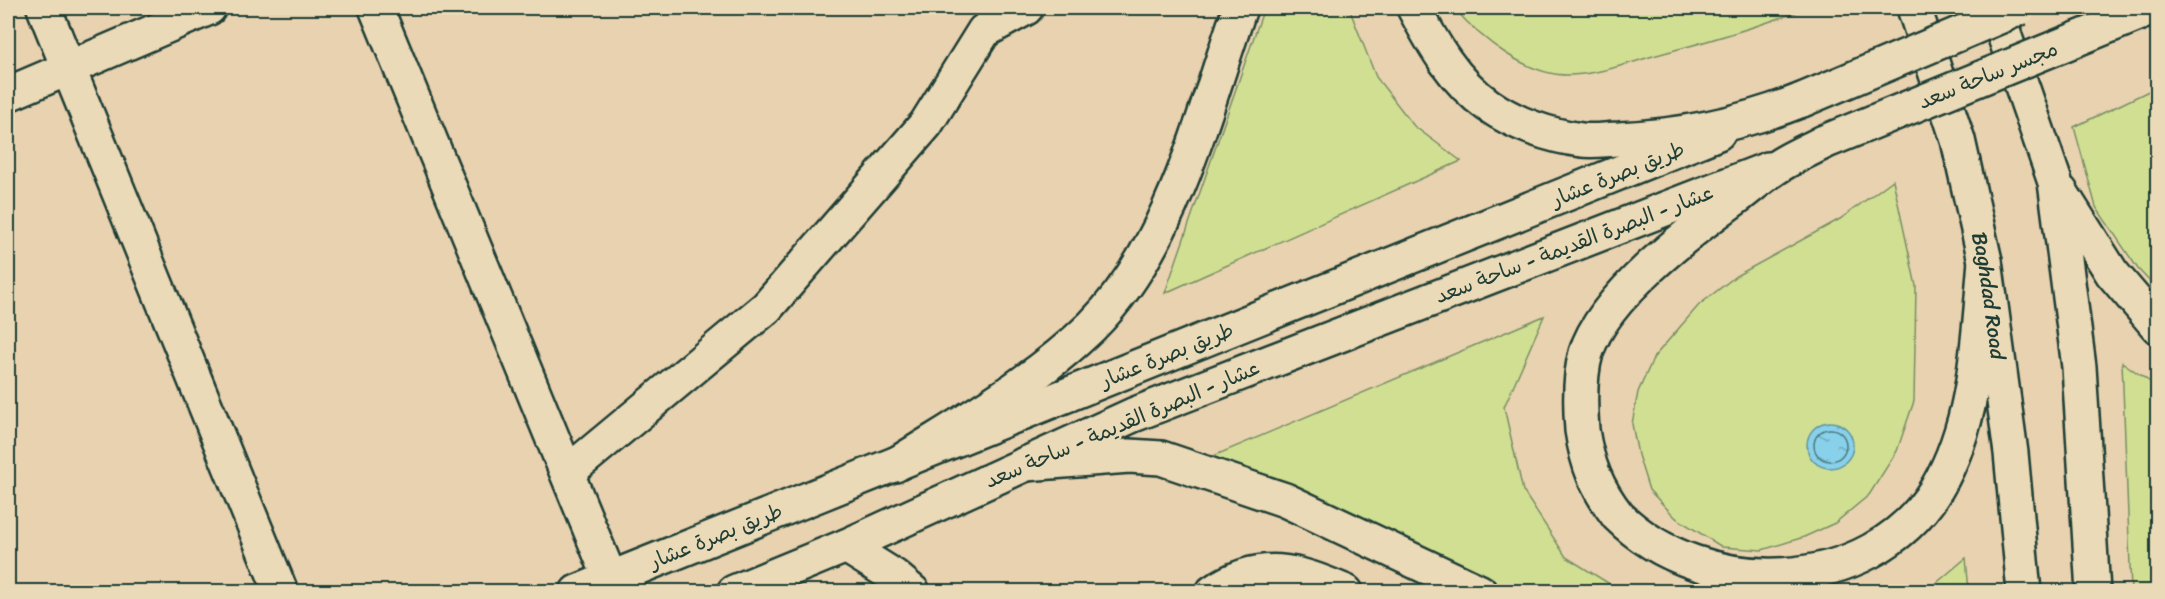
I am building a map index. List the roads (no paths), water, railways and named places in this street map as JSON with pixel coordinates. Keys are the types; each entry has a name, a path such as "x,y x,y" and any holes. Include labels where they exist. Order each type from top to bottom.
{"main road":[{"path":"44,8 281,591"},
{"path":"8,94 209,8"},
{"path":"376,8 610,578"},
{"path":"567,473 767,307 926,124 984,31 1026,8"},
{"path":"895,465 987,407 1047,362 1092,326 1122,288 1151,245 1176,190 1240,8"},
{"path":"1414,8 1434,45 1457,77 1488,105 1536,130 1583,140 1636,138 1756,118 2020,8"},
{"name":"Baghdad Road","path":"1914,8 1958,140 1985,261 2011,453 2024,591"},
{"path":"1995,8 2055,182 2079,367 2093,591"},
{"name":"مجسر ساحة سعد","path":"1783,163 1824,142 2152,8"},
{"name":"طريق بصرة عشار","path":"577,591 1756,118"},
{"path":"1783,163 1694,228 1646,273 1608,312 1586,352 1579,404 1584,447 1586,458 1604,498 1629,531 1661,557 1699,578 1734,586 1766,588 1812,582 1841,574 1874,557 1908,529 1936,489 1962,432 1976,370 1985,261"},
{"name":"عشار - البصرة القديمة - ساحة سعد","path":"734,591 846,546 1133,415 1783,163"},
{"path":"2055,182 2112,273 2157,327"},
{"path":"1025,464 1129,456 1161,458 1285,500 1474,590"},
{"path":"846,546 914,591"},
{"path":"1213,591 1240,577 1284,570 1304,574 1346,591"}],"water":[{"path":"1830,422 1846,429 1853,445 1846,461 1830,468 1814,461 1807,445 1814,429"}]}
